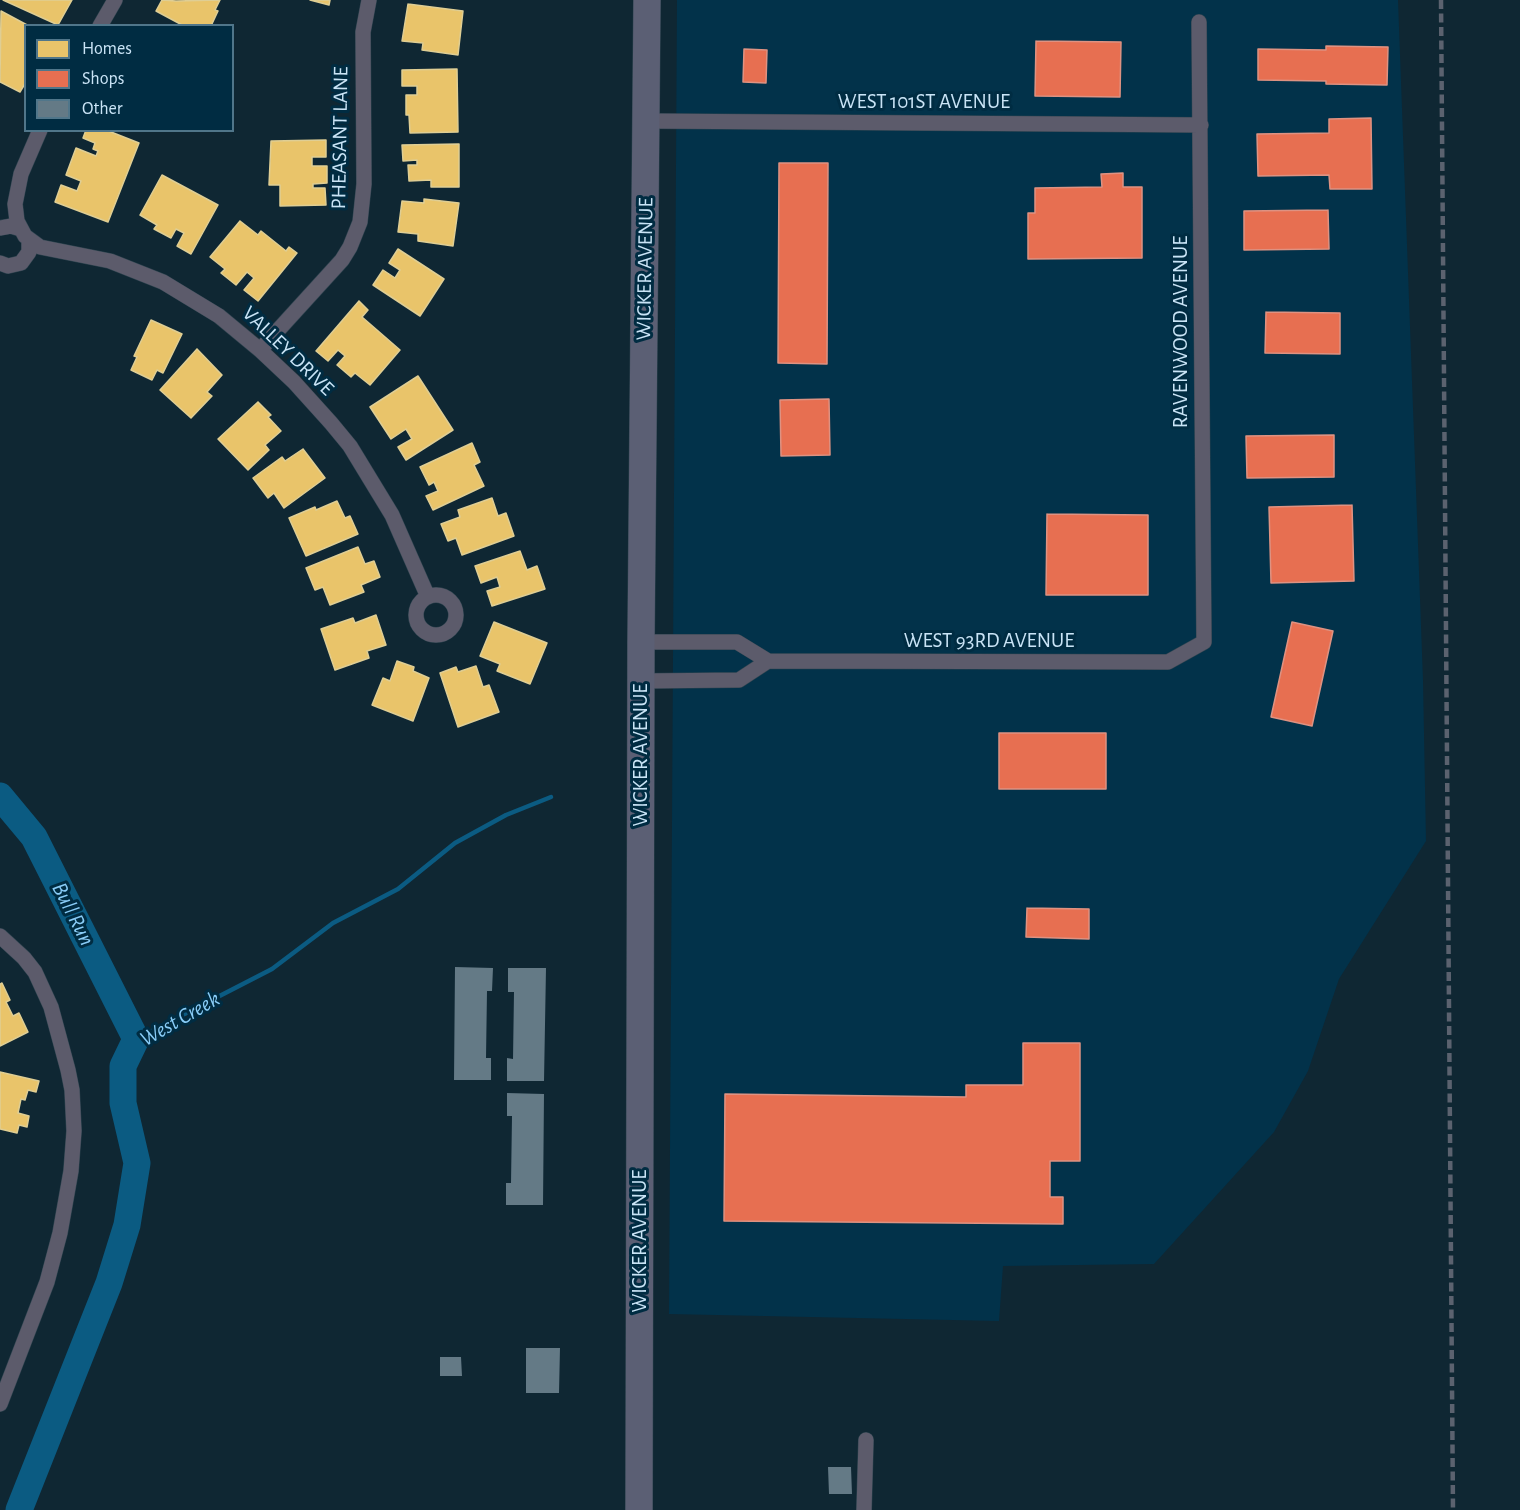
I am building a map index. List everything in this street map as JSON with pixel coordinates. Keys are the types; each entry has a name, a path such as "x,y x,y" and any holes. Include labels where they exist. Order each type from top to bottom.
{"highway":[{"name":"WICKER AVENUE","path":"639,1510 641,642 647,0"}],"street":[{"path":"101,24 115,0"},
{"name":"PHEASANT LANE","path":"260,350 342,260 360,222 364,183 363,32 369,0"},
{"name":"RAVENWOOD AVENUE","path":"1199,22 1204,642"},
{"name":"WEST 101ST AVENUE","path":"647,121 1201,125"},
{"path":"0,263 8,266 21,263 29,252 25,234 15,215 16,196 23,166 39,132"},
{"name":"VALLEY DRIVE","path":"0,228 11,225 40,247 110,261 163,282 219,316 260,350 307,396 350,446 392,515 428,597"},
{"path":"641,642 737,642 768,661 739,680 641,681"},
{"name":"WEST 93RD AVENUE","path":"768,661 1168,662 1204,642"},
{"path":"0,936 24,958 35,972 51,1008 72,1090 74,1131 71,1171 60,1233 47,1282 0,1404"},
{"path":"864,1510 866,1440"}],"shaded area":[{"path":"677,0 1398,0 1423,680 1426,841 1339,979 1308,1071 1274,1132 1154,1264 1003,1266 999,1321 669,1314"}],"building: Homes":[{"path":"3,0 72,0 59,24"},
{"path":"162,0 220,0 212,24 180,24 156,11"},
{"path":"310,0 330,0 329,5"},
{"path":"408,4 463,11 458,55 422,50 423,43 402,41"},
{"path":"1,11 25,24 24,85 20,92 0,82"},
{"path":"457,69 458,132 410,133 409,115 406,115 406,95 417,95 417,86 402,86 402,70"},
{"path":"85,132 111,132 139,143 108,222 55,202 61,185 77,191 81,181 66,175 76,148 96,156 98,151 93,149 95,143 83,138"},
{"path":"326,140 326,157 312,157 312,166 327,166 327,183 313,184 313,188 325,188 326,205 280,206 280,185 269,185 271,141"},
{"path":"459,144 459,187 431,187 431,180 409,181 408,165 417,165 417,160 403,161 402,145"},
{"path":"162,175 218,205 191,254 177,246 184,233 176,229 171,238 154,229 157,225 140,215"},
{"path":"424,199 459,203 453,246 418,241 418,234 398,232 402,201 424,203"},
{"path":"240,221 258,235 261,231 286,251 289,247 297,253 258,301 244,290 254,278 247,272 236,285 221,273 225,269 210,257"},
{"path":"398,249 444,279 420,316 373,285 383,270 395,278 400,270 389,263"},
{"path":"359,301 368,310 362,317 400,350 370,385 355,373 351,377 337,365 345,356 338,350 328,361 316,351"},
{"path":"151,320 182,334 163,373 157,370 152,380 131,370 137,357 134,356"},
{"path":"197,349 222,375 207,392 212,396 191,418 160,390"},
{"path":"418,376 453,430 406,460 398,447 412,439 406,429 391,439 370,407"},
{"path":"258,402 271,415 268,417 281,431 265,445 269,450 248,470 218,439"},
{"path":"472,443 480,462 474,465 484,486 433,510 426,496 438,491 434,482 429,485 420,467"},
{"path":"303,449 325,478 284,508 274,493 268,498 253,478 282,457 285,461"},
{"path":"492,498 498,516 506,513 514,536 462,555 456,538 448,541 441,524 460,517 458,510"},
{"path":"337,501 345,518 350,516 358,534 306,556 289,518"},
{"path":"358,547 365,564 374,561 380,577 361,585 364,592 330,605 323,587 315,590 306,568"},
{"path":"520,551 527,570 537,566 545,589 492,606 487,591 500,587 497,577 481,583 475,566"},
{"path":"376,615 386,645 367,651 369,658 335,670 321,629 353,618 355,623"},
{"path":"494,622 547,643 530,684 497,671 500,664 480,656"},
{"path":"397,661 414,667 413,671 429,678 413,721 372,705 383,678 390,681"},
{"path":"476,666 483,687 489,685 499,712 458,727 440,673 456,667 458,672"},
{"path":"2,983 10,1000 6,1002 13,1016 19,1013 28,1032 0,1046 0,984"},
{"path":"0,1072 39,1081 36,1092 28,1090 25,1100 21,1099 18,1113 29,1116 27,1127 19,1125 17,1133 0,1129"}],"building: Shops":[{"path":"1036,41 1121,42 1120,97 1035,96"},
{"path":"1326,46 1388,47 1387,85 1258,80 1258,49 1326,50"},
{"path":"744,49 767,50 766,83 743,82"},
{"path":"1371,118 1372,189 1330,189 1329,175 1258,176 1257,134 1329,133 1329,119"},
{"path":"779,163 828,163 827,364 778,363"},
{"path":"1123,173 1123,187 1142,187 1142,258 1028,259 1028,213 1035,213 1035,188 1102,187 1101,174"},
{"path":"1328,210 1329,249 1244,250 1244,211"},
{"path":"1266,312 1340,313 1340,354 1265,353"},
{"path":"829,399 830,455 781,456 780,400"},
{"path":"1334,435 1334,477 1247,478 1246,436"},
{"path":"1352,505 1354,581 1271,583 1269,507"},
{"path":"1047,514 1148,515 1148,595 1046,595"},
{"path":"1292,622 1333,631 1312,726 1271,717"},
{"path":"999,733 1106,733 1106,789 999,789"},
{"path":"1027,908 1089,909 1089,939 1026,937"},
{"path":"1023,1043 1080,1043 1080,1161 1050,1161 1050,1197 1063,1197 1063,1224 724,1221 725,1094 966,1097 966,1085 1023,1085"}],"building: Other":[{"path":"455,967 493,968 492,991 487,991 486,1058 491,1058 491,1080 454,1080"},
{"path":"508,968 546,968 544,1081 507,1081 507,1058 513,1059 514,992 508,992"},
{"path":"507,1093 544,1094 543,1205 506,1205 506,1183 511,1183 512,1116 507,1116"},
{"path":"526,1348 560,1348 559,1393 526,1393"},
{"path":"440,1357 461,1357 462,1376 440,1376"},
{"path":"828,1467 851,1467 852,1494 829,1494"}],"waterway":[{"name":"West Creek","path":"0,796 34,837 136,1039 123,1066 123,1103 137,1163 127,1225 109,1283 19,1510"},
{"name":"West Creek","path":"136,1039 272,969 333,923 398,889 455,843 506,815 551,797"}],"railway":[{"path":"1441,0 1453,1510"}],"water label":[{"name":"Bull Run","path":"73,914"}]}
